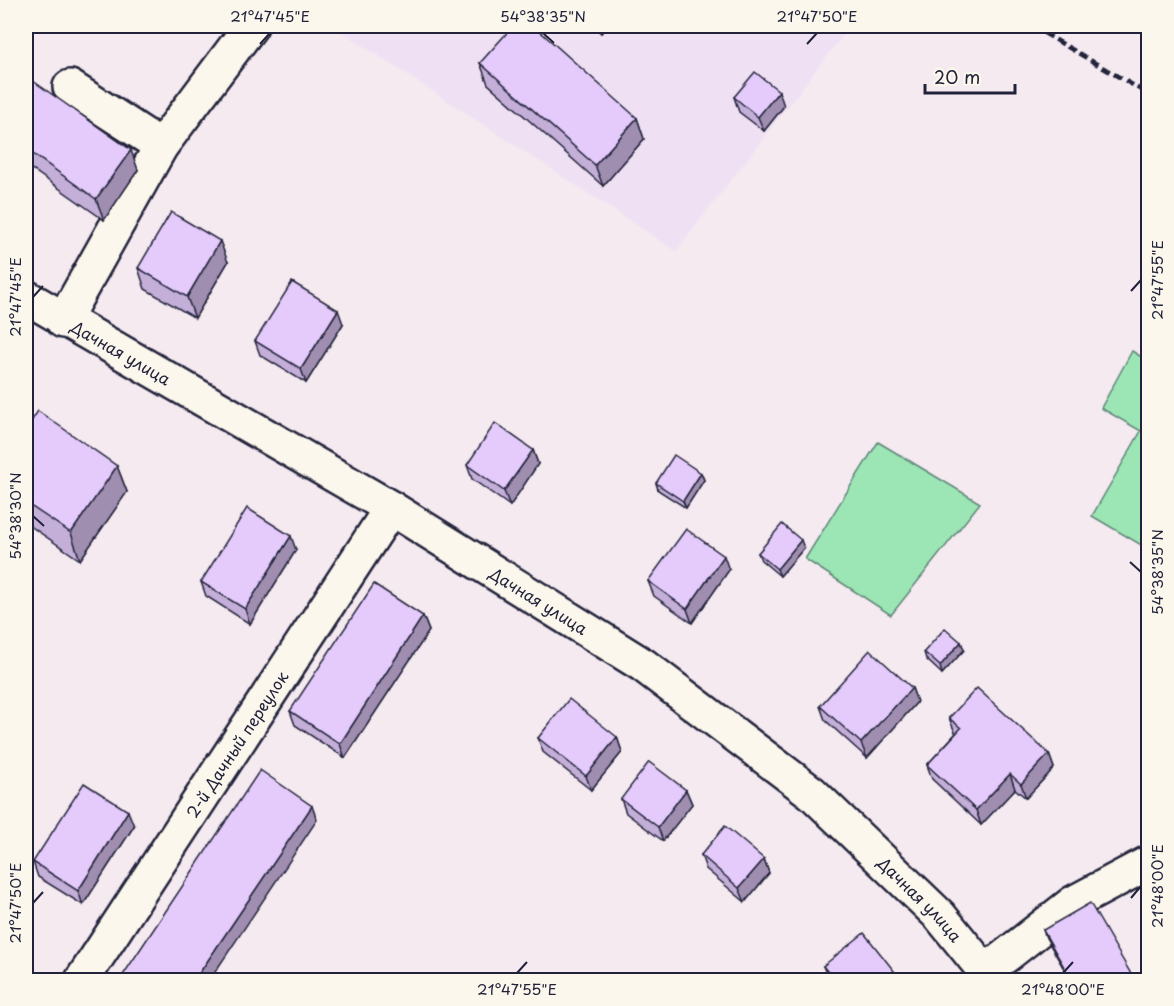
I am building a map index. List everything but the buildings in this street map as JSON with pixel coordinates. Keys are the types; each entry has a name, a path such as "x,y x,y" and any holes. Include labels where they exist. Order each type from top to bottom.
{"street":[{"path":"63,321 161,146 251,26"},
{"path":"70,87 161,146"},
{"name":"Дачная улица","path":"26,297 63,321 392,508 643,665 812,793 940,916 989,976"},
{"name":"2-й Дачный переулок","path":"82,981 392,508"},
{"path":"989,976 1073,903 1149,863"}],"shaded area":[{"path":"333,26 850,26 676,251"}],"green space":[{"path":"1132,351 1148,361 1148,549 1092,516 1141,431 1101,408"},
{"path":"878,442 980,503 891,615 805,559"}],"railway":[{"path":"1032,26 1148,94"}]}
